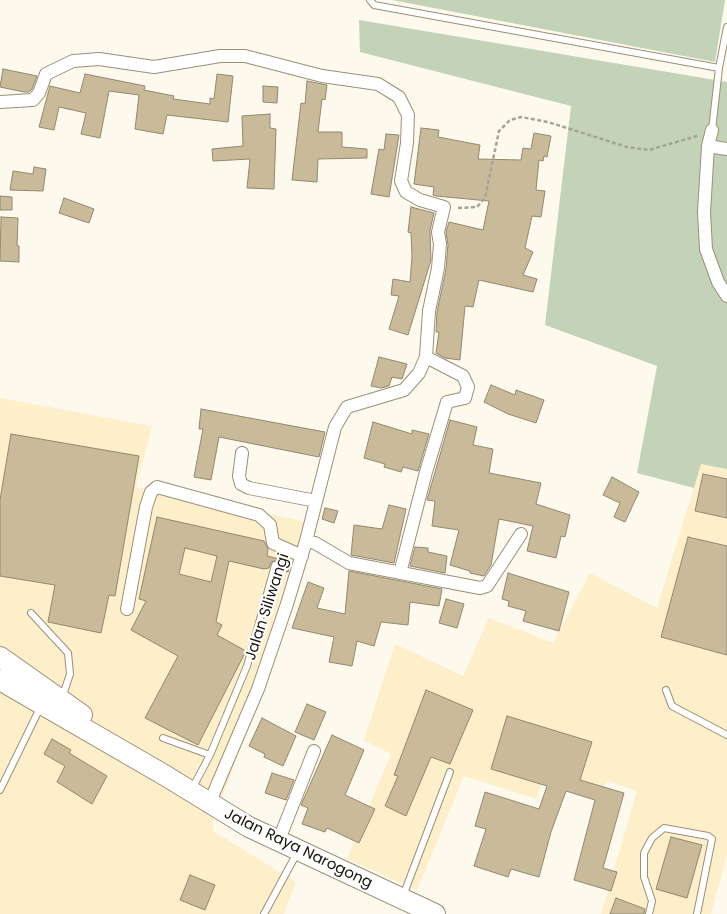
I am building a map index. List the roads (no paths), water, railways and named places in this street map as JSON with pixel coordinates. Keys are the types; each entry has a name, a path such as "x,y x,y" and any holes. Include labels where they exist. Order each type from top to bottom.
{"main road":[{"name":"Jalan Raya Narogong","path":"0,657 166,776"},
{"name":"Jalan Raya Narogong","path":"0,680 166,776 209,804 278,842 435,914"}],"street":[{"path":"0,102 33,100 39,93 46,74 73,61 99,59 154,67 220,56 245,56 322,76 378,84 399,98 408,115 407,143 401,182 406,192 420,200 444,207 438,232 440,244 439,260 429,311 426,357 419,373 404,390 346,407 335,426 306,541"},
{"path":"712,130 708,146 704,212 706,249 718,282 727,296"},
{"path":"708,146 727,149"},
{"path":"400,573 426,472 447,402 465,398 468,387 463,376 426,357"},
{"path":"242,453 239,476 241,484 248,488 316,501"},
{"path":"127,609 146,507 151,492 157,487 259,515 270,526 273,543 302,556"},
{"name":"Jalan Siliwangi","path":"209,804 258,689 306,541 315,543 349,563 480,588 487,586 521,534"},
{"path":"278,842 314,751"}],"lane":[{"path":"370,0 374,6 719,68"},
{"path":"712,130 719,68 727,27"},
{"path":"191,792 210,755 247,666 275,565"},
{"path":"31,613 68,653 70,674 62,700"},
{"path":"666,690 672,706 727,735"},
{"path":"0,790 42,704"},
{"path":"163,738 210,755"},
{"path":"402,899 450,772"},
{"path":"649,914 652,901 644,876 644,853 652,838 664,828 708,836 712,839 697,914"},
{"path":"264,914 298,852"}]}
